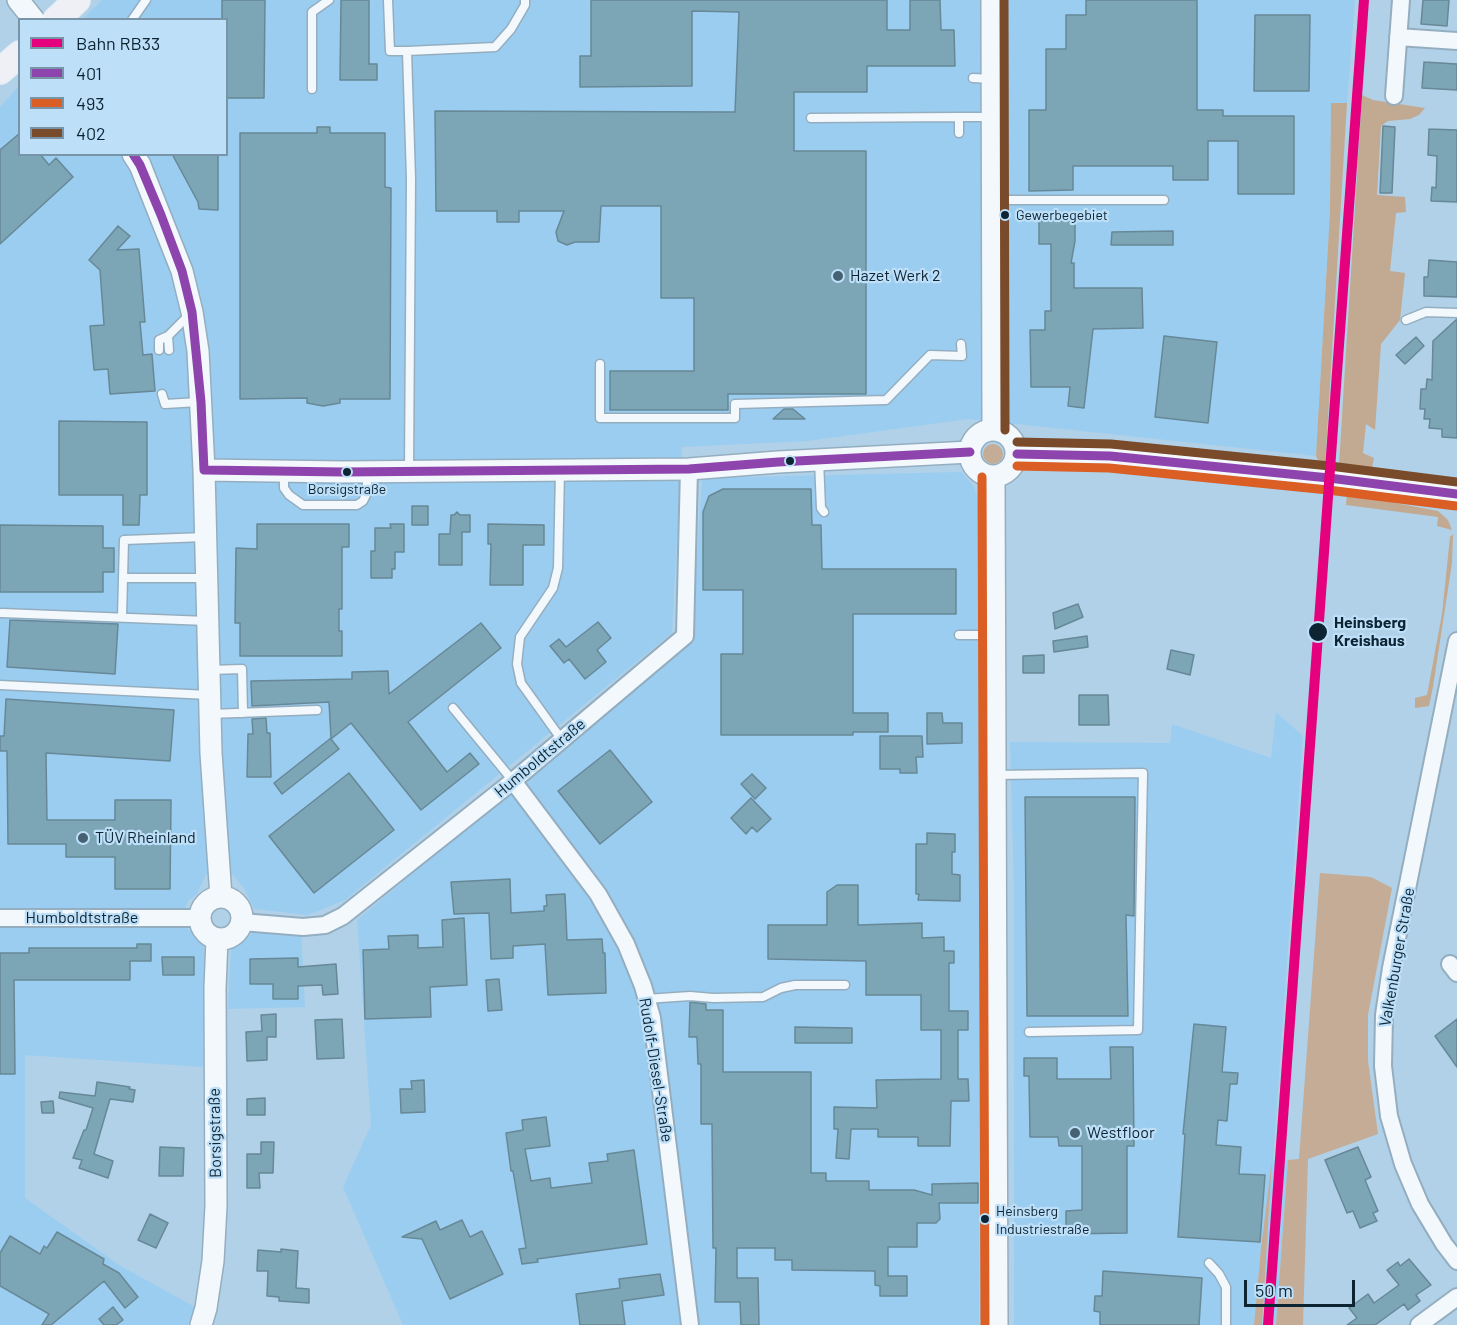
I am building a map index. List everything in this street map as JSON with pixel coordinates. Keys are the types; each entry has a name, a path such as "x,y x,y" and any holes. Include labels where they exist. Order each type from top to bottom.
{"main road":[{"path":"58,18 77,0"},
{"path":"0,74 18,56"}],"street":[{"path":"18,0 32,18"},
{"path":"992,0 983,79 992,117 993,430"},
{"path":"1394,96 1401,0"},
{"path":"1398,38 1457,41"},
{"path":"0,74 18,73"},
{"path":"134,156 161,215 182,271 198,351 204,470 209,704 221,897"},
{"path":"993,430 1005,433 1014,442 1017,454 1014,465 1005,474 994,477 982,474 973,465 970,452 973,441 982,432 993,430"},
{"path":"204,470 366,472 689,469 819,459 970,452"},
{"path":"1017,454 1120,457 1329,478 1457,495"},
{"name":"Humboldtstraße","path":"242,922 303,927 325,925 343,916 513,781 685,636 689,469"},
{"path":"994,477 997,1325"},
{"name":"Valkenburger Straße","path":"1457,641 1391,969 1384,1015 1383,1065 1389,1116 1403,1164 1420,1204 1457,1261"},
{"name":"Rudolf-Diesel-Straße","path":"513,781 598,894 626,944 646,999 652,1018 690,1325"},
{"path":"221,897 237,905 241,910 242,922 236,934 217,939 205,932 200,918 201,912 209,901 221,897"},
{"name":"Humboldtstraße","path":"0,918 200,918"},
{"name":"Borsigstraße","path":"201,1325 213,1261 216,1206 215,988 217,939"},
{"path":"1419,1325 1457,1297"}],"lane":[{"path":"133,18 146,0"},
{"path":"312,89 312,12 329,0"},
{"path":"388,0 390,51 495,46 511,29 525,5 525,0"},
{"path":"407,51 411,179 409,471"},
{"path":"959,117 959,133"},
{"path":"811,118 992,117"},
{"path":"993,200 1164,200"},
{"path":"164,350 159,340 168,336 192,312"},
{"path":"1406,320 1426,312 1457,313"},
{"path":"600,364 600,418 735,418 735,404 886,400 930,355 962,356 961,344"},
{"path":"162,394 165,404 201,402"},
{"path":"172,394 175,404"},
{"path":"819,459 821,508 824,512"},
{"path":"560,470 558,568 554,588 520,637 517,664 521,683 562,740"},
{"path":"284,471 284,488 289,495 303,505 357,505 363,501 367,493 366,472"},
{"path":"122,618 124,540 205,537"},
{"path":"123,578 206,578"},
{"path":"2,613 207,621"},
{"path":"959,635 994,635"},
{"path":"208,670 243,669 243,713"},
{"path":"0,684 209,704 243,713 317,710"},
{"path":"453,708 513,781"},
{"path":"995,775 1143,773 1138,1030 1029,1032"},
{"path":"646,999 690,996 763,997 781,988 795,985 845,985"},
{"path":"1209,1263 1219,1274 1226,1287 1226,1325"}],"shaded area":[{"path":"102,0 1355,0 1347,103 1331,104 1330,211 1316,456 969,419 807,441 682,447 672,633 345,900 308,915 254,909 244,888 232,874 206,874 197,894 188,901 185,908 187,929 204,942 203,1067 25,1055 25,1198 119,1265 195,1307 188,1325 0,1325 0,107 18,87 18,156 228,156 228,18 84,18"},
{"path":"1362,95 1373,100 1425,108 1419,115 1410,119 1388,121 1381,126 1377,195 1405,197 1406,212 1396,213 1390,271 1405,273 1400,320 1381,344 1375,430 1366,424 1363,453 1374,458 1372,468 1339,465"},
{"path":"1331,103 1347,103 1325,467 1321,467 1316,456 1330,211"},
{"path":"993,444 1000,447 1003,454 1000,461 993,464 986,461 983,454 986,447"},
{"path":"961,472 973,485 980,503 979,1325 403,1325 343,1187 371,1125 357,920 692,640 702,478"},
{"path":"1347,494 1438,511 1448,520 1452,530 1437,526 1438,517 1346,505"},
{"path":"1453,534 1452,563 1429,706 1415,708 1415,698 1427,695 1442,614 1450,537"},
{"path":"1276,712 1303,736 1273,1160 1288,1160 1276,1325 1262,1325 1271,1173 1254,1325 1014,1325 1014,889 1010,742 1170,743 1172,724 1271,758"},
{"path":"1320,873 1371,877 1392,888 1368,1015 1368,1061 1378,1134 1308,1159 1303,1325 1276,1325 1288,1160 1299,1159"},
{"path":"253,933 301,933 305,1007 228,1009 231,950"},
{"path":"1272,1160 1262,1325 1254,1325 1261,1248"}],"building":[{"path":"222,0 265,0 264,98 228,98 228,18 222,18"},
{"path":"341,0 369,0 369,64 377,64 377,80 340,80"},
{"path":"591,0 887,0 887,30 910,30 910,0 940,0 941,30 954,30 955,66 867,66 867,92 794,92 794,151 866,151 866,394 728,394 728,410 610,410 610,371 694,371 694,298 661,298 661,206 601,206 599,242 575,242 567,245 558,241 556,232 564,211 519,211 519,222 497,222 497,211 436,211 435,111 735,112 739,12 692,11 692,86 580,87 580,56 591,56"},
{"path":"1086,0 1197,0 1197,110 1223,110 1223,116 1294,116 1294,194 1238,194 1238,141 1208,141 1208,180 1173,180 1173,166 1073,166 1073,190 1029,191 1029,110 1046,110 1046,49 1066,49 1066,15 1086,15"},
{"path":"1423,0 1449,0 1447,26 1421,24"},
{"path":"1255,15 1310,15 1309,91 1254,91"},
{"path":"1424,62 1457,64 1457,90 1422,88"},
{"path":"1383,126 1395,127 1392,193 1380,193"},
{"path":"317,127 330,127 330,133 385,133 385,187 391,188 390,399 340,399 340,403 323,406 307,403 307,398 240,399 240,133 317,133"},
{"path":"1429,129 1457,130 1457,202 1431,201 1432,187 1436,188 1437,156 1428,155"},
{"path":"18,135 18,156 42,156 49,165 56,158 73,177 0,244 0,150"},
{"path":"173,156 218,156 218,210 199,209 198,202"},
{"path":"1039,221 1075,221 1075,241 1071,263 1074,263 1074,288 1142,288 1143,328 1093,329 1084,408 1068,406 1070,387 1031,387 1030,330 1045,330 1045,311 1051,311 1051,244 1039,244"},
{"path":"118,226 130,236 117,250 139,249 145,322 140,322 143,355 152,354 155,391 110,394 108,369 94,370 90,326 104,325 100,270 89,260"},
{"path":"1173,231 1173,245 1111,245 1112,232"},
{"path":"1429,260 1457,262 1457,297 1424,296 1424,277 1428,277"},
{"path":"1457,319 1457,438 1442,437 1442,429 1429,428 1430,419 1424,419 1425,409 1420,409 1421,389 1426,389 1427,379 1432,380 1433,341"},
{"path":"1164,336 1217,342 1208,423 1155,417"},
{"path":"1416,337 1424,346 1405,364 1396,355"},
{"path":"784,409 793,409 805,419 773,419"},
{"path":"59,421 147,422 147,495 140,495 139,525 123,525 123,495 59,495"},
{"path":"723,489 811,489 812,525 821,525 822,569 956,569 956,614 853,614 853,713 888,713 888,732 853,732 853,735 721,735 721,654 743,654 743,590 703,590 703,512 709,496"},
{"path":"412,506 428,506 428,525 412,525"},
{"path":"457,512 460,515 470,515 470,532 462,532 462,565 439,565 439,534 450,534 451,515"},
{"path":"257,524 349,524 349,547 342,547 342,609 339,609 339,631 342,631 342,656 240,656 240,623 235,623 236,548 257,549"},
{"path":"390,524 404,524 404,552 395,552 395,569 392,569 392,578 371,578 371,551 375,551 375,528 391,528"},
{"path":"488,524 544,525 544,545 523,545 523,585 490,585 491,544 488,544"},
{"path":"0,525 103,526 103,548 114,548 114,572 103,572 103,592 0,592"},
{"path":"1078,604 1083,617 1055,629 1053,613"},
{"path":"10,620 118,624 115,674 7,667"},
{"path":"598,622 611,638 597,650 606,662 585,679 569,659 564,663 550,646 559,639 566,647"},
{"path":"481,623 501,648 408,722 447,772 470,753 479,764 421,810 351,723 331,739 339,749 282,794 274,783 331,738 329,702 252,706 251,681 352,679 352,672 388,671 389,694"},
{"path":"1087,636 1088,647 1054,652 1053,641"},
{"path":"1171,650 1194,655 1190,675 1167,669"},
{"path":"1044,655 1044,673 1023,673 1023,656"},
{"path":"1079,695 1108,695 1109,725 1079,725"},
{"path":"6,699 174,710 170,761 46,753 47,820 115,820 115,800 171,800 170,889 115,889 115,857 66,857 66,844 8,844 7,751 0,751 0,736 4,736"},
{"path":"927,713 942,713 943,723 962,723 962,743 927,744"},
{"path":"266,718 267,733 270,733 271,777 247,777 248,734 253,734 252,719"},
{"path":"880,736 922,736 923,757 916,757 917,773 900,773 900,769 880,769"},
{"path":"610,750 652,802 600,844 558,791"},
{"path":"349,773 394,830 314,893 269,836"},
{"path":"752,774 766,788 755,799 741,784"},
{"path":"1025,797 1135,797 1134,916 1126,915 1128,1016 1027,1016"},
{"path":"751,798 771,819 757,832 752,827 746,834 731,818"},
{"path":"927,833 955,834 952,874 960,875 960,901 918,900 916,844 927,844"},
{"path":"510,879 511,913 544,911 544,906 547,906 546,895 565,894 567,940 602,939 603,953 605,953 606,993 548,995 545,944 513,946 513,958 491,959 489,913 454,914 451,882"},
{"path":"837,885 858,885 858,925 922,923 922,938 944,937 944,951 954,951 954,963 949,963 949,1011 968,1011 968,1030 958,1030 958,1079 968,1079 969,1101 951,1101 950,1146 918,1146 918,1137 878,1137 878,1129 851,1129 849,1159 836,1158 838,1129 834,1129 834,1107 877,1108 876,1080 941,1079 941,1030 921,1030 921,995 866,995 866,961 768,959 768,925 827,925 827,892"},
{"path":"464,918 467,985 430,987 431,1017 365,1019 363,950 389,949 388,936 418,935 418,948 443,947 442,920"},
{"path":"137,944 151,944 151,961 130,961 130,980 14,980 15,1074 0,1074 0,953 29,953 29,948 137,948"},
{"path":"162,957 194,957 194,975 163,975"},
{"path":"298,958 298,967 336,964 338,994 323,995 322,985 298,986 298,999 273,999 273,984 250,984 250,959"},
{"path":"499,979 502,1010 488,1011 486,980"},
{"path":"690,1002 706,1004 706,1010 723,1010 723,1072 811,1072 811,1173 826,1173 826,1181 869,1181 869,1190 914,1190 932,1195 932,1184 978,1183 978,1203 939,1203 940,1219 936,1223 917,1223 917,1247 888,1247 888,1276 907,1276 907,1296 880,1296 880,1286 875,1285 875,1271 792,1270 792,1260 775,1260 775,1248 737,1248 737,1278 758,1278 759,1325 741,1325 740,1302 715,1302 716,1248 713,1248 712,1124 701,1124 701,1064 698,1064 697,1037 689,1037"},
{"path":"276,1014 276,1037 267,1037 267,1060 247,1061 246,1032 262,1031 261,1015"},
{"path":"342,1019 344,1058 317,1059 315,1020"},
{"path":"1457,1019 1457,1067 1435,1036"},
{"path":"1194,1024 1226,1027 1222,1072 1238,1073 1237,1084 1230,1084 1227,1121 1218,1120 1216,1145 1241,1147 1239,1174 1265,1175 1260,1242 1178,1237 1185,1134 1183,1134"},
{"path":"795,1027 852,1028 852,1043 795,1043"},
{"path":"1110,1047 1133,1047 1134,1146 1127,1146 1127,1233 1066,1234 1066,1211 1082,1210 1082,1146 1059,1146 1058,1137 1030,1137 1029,1076 1024,1076 1024,1058 1057,1058 1057,1079 1111,1079"},
{"path":"424,1080 425,1112 401,1113 400,1089 412,1089 411,1081"},
{"path":"97,1082 130,1087 129,1089 135,1090 133,1102 110,1099 94,1154 113,1161 108,1178 79,1168 82,1160 73,1158 93,1108 59,1098 60,1092 95,1096"},
{"path":"265,1098 265,1115 247,1115 247,1099"},
{"path":"53,1101 54,1113 42,1113 41,1102"},
{"path":"546,1117 550,1146 525,1149 531,1181 550,1178 551,1188 592,1183 589,1163 608,1161 607,1154 634,1150 647,1244 537,1259 538,1262 522,1264 519,1249 526,1248 506,1133 523,1130 522,1120"},
{"path":"261,1142 274,1142 273,1173 259,1173 260,1188 247,1188 247,1154 261,1154"},
{"path":"160,1147 184,1148 183,1176 159,1176"},
{"path":"1358,1147 1371,1177 1365,1180 1378,1211 1373,1213 1377,1221 1360,1228 1353,1211 1347,1213 1325,1160"},
{"path":"150,1214 168,1223 156,1248 138,1240"},
{"path":"462,1220 470,1237 482,1231 503,1274 450,1299 422,1239 402,1237 436,1221 440,1230"},
{"path":"57,1232 104,1259 103,1264 119,1273 138,1297 125,1308 104,1281 51,1325 42,1325 49,1314 0,1286 0,1253 10,1236 40,1254 44,1246 47,1248"},
{"path":"281,1249 298,1251 296,1288 309,1289 309,1303 279,1301 279,1297 267,1296 268,1271 257,1271 258,1250 281,1252"},
{"path":"1409,1259 1431,1285 1416,1295 1420,1301 1408,1310 1404,1304 1375,1325 1347,1325 1357,1318 1349,1308 1368,1294 1374,1303 1399,1285 1387,1270 1398,1262 1400,1266"},
{"path":"1103,1271 1202,1278 1199,1325 1100,1325 1100,1312 1094,1311 1095,1296 1102,1296"},
{"path":"660,1274 664,1295 622,1301 625,1325 580,1325 576,1294 620,1288 619,1279"},
{"path":"113,1307 123,1320 116,1325 104,1325 99,1319"}],"rail line":[{"name":"RB33","path":"1268,1325 1364,0"}],"transit line":[{"name":"402","path":"1004,0 1005,430"},
{"name":"401","path":"134,156 161,215 182,271 192,312 201,402 204,470"},
{"name":"402","path":"1017,442 1111,444 1330,466 1457,482"},
{"name":"401","path":"204,470 343,472 689,469 970,452"},
{"name":"401","path":"1017,454 1110,456 1329,478 1457,494"},
{"name":"493","path":"1017,466 1109,468 1328,490 1456,506"},
{"name":"493","path":"982,477 985,1325"}],"place":[{"name":"Gewerbegebiet","path":"1005,215"},
{"name":"Hazet Werk 2","path":"838,276"},
{"name":"Borsigstraße","path":"347,472"},
{"name":"Heinsberg Kreishaus","path":"1318,632"},
{"name":"TÜV Rheinland","path":"83,838"},
{"name":"Westfloor","path":"1075,1133"},
{"name":"Heinsberg Industriestraße","path":"985,1219"}]}
